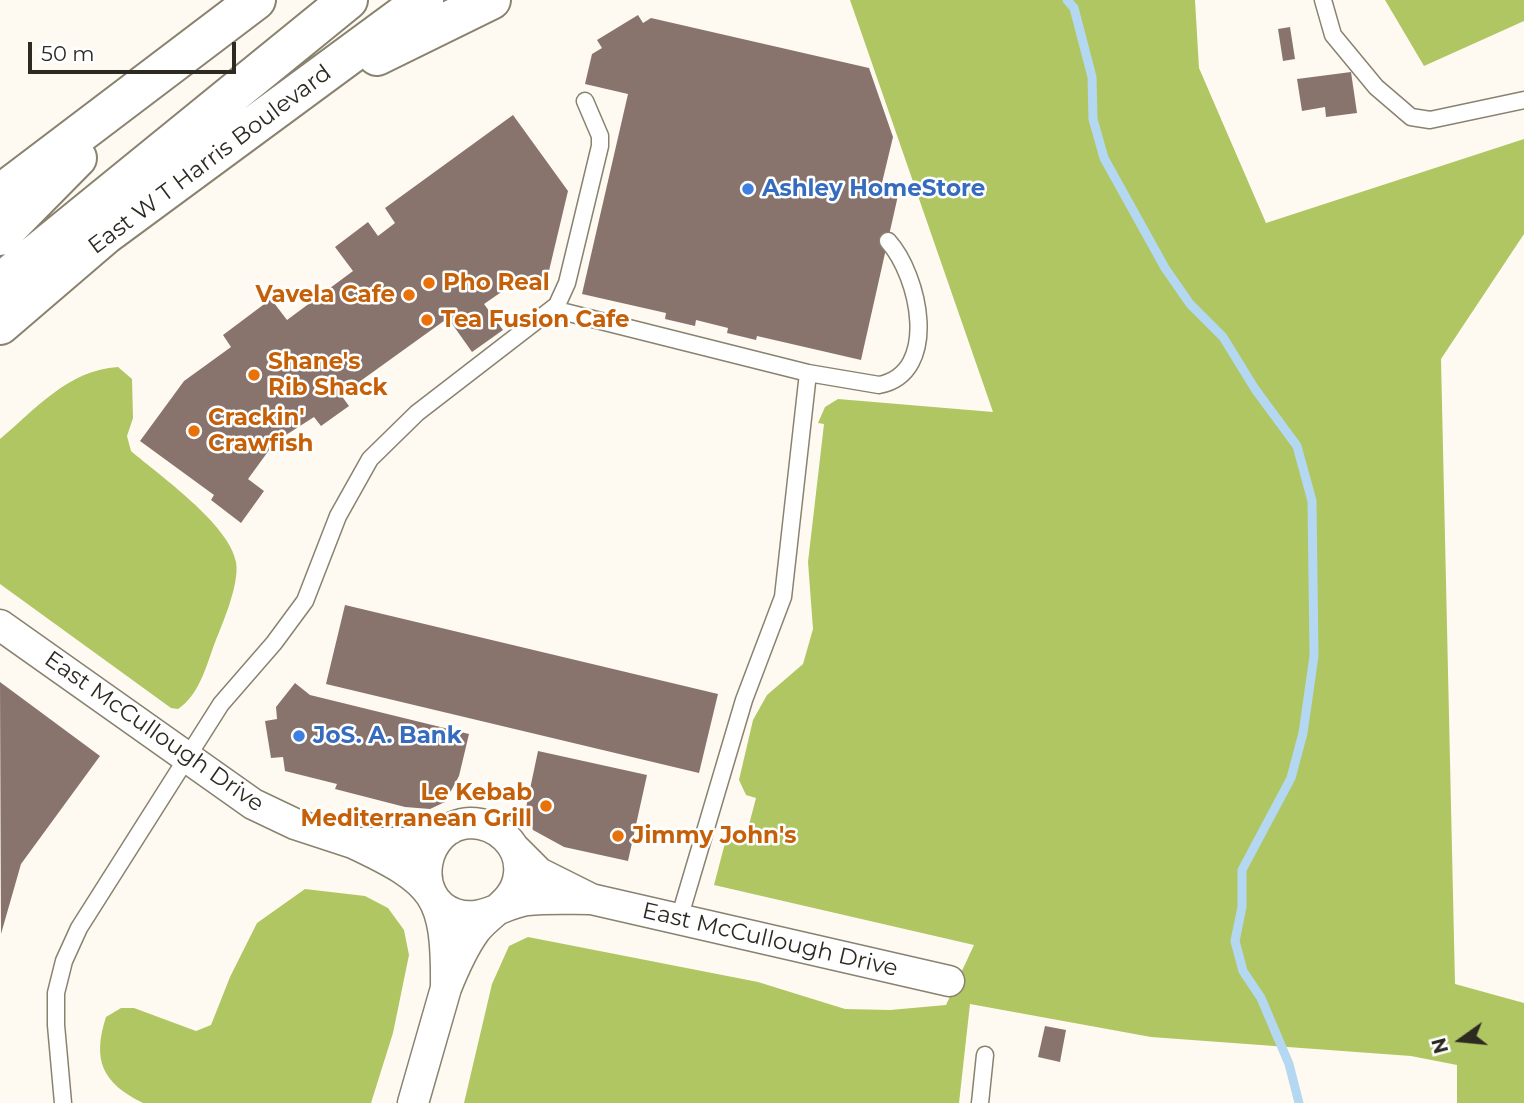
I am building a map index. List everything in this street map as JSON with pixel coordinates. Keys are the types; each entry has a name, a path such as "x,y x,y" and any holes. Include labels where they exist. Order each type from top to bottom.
{"main road":[{"path":"0,194 256,0"},
{"path":"0,284 348,0"},
{"name":"East W T Harris Boulevard","path":"0,325 105,235 424,0"},
{"path":"314,82 411,41 491,0"},
{"path":"0,236 57,180 128,97"}],"street":[{"name":"East McCullough Drive","path":"0,625 253,804 295,824 353,843 403,867 416,875 449,912 478,917 526,901 590,899"},
{"name":"East McCullough Drive","path":"353,843 411,843 465,824 489,826 539,873 590,899 949,981"},
{"path":"446,988 445,938 426,875 432,845 450,829"},
{"path":"413,1103 446,988 470,938 514,893 519,878 519,862 513,846"}],"lane":[{"path":"1323,0 1333,35 1376,87 1411,117 1430,120 1524,100"},
{"path":"63,1103 55,1025 56,993 64,961 101,890 221,704 266,654 305,601 338,516 370,459 417,413 553,309 567,284 600,146 600,135 585,101"},
{"path":"553,309 808,373 879,385 896,379 912,362 918,334 914,290 898,252 888,241"},
{"path":"679,919 744,700 783,597 808,373"},
{"path":"980,1103 985,1055"}],"green space":[{"path":"850,0 1195,0 1199,68 1266,223 1524,139 1524,234 1441,359 1455,984 1524,1003 1524,1103 1457,1103 1457,1065 1411,1056 1151,1037 970,1004 959,1103 464,1103 492,984 509,946 528,937 758,982 845,1009 890,1010 946,1005 974,945 714,885 725,843 729,840 744,844 756,798 746,795 739,780 753,720 767,695 803,664 813,629 808,562 824,424 818,423 825,407 838,399 993,412"},
{"path":"1385,0 1524,0 1524,21 1424,66"},
{"path":"118,367 132,379 133,418 127,436 131,451 207,517 231,547 236,562 233,592 205,671 197,688 178,709 171,708 0,584 0,439 68,383 84,375"},
{"path":"305,889 365,896 388,908 404,930 409,955 393,1033 371,1103 143,1103 118,1087 104,1069 101,1058 100,1046 106,1017 121,1008 134,1008 196,1031 211,1025 230,977 257,923"}],"building":[{"name":"Ashley HomeStore","path":"638,15 643,23 651,18 869,68 893,137 881,187 899,191 861,360 757,336 756,340 727,333 728,328 696,320 695,326 665,319 666,313 582,294 628,94 585,84 592,54 602,48 597,40"},
{"path":"1290,27 1295,59 1283,61 1278,29"},
{"path":"1351,72 1357,113 1326,117 1325,107 1302,111 1297,79"},
{"path":"513,115 568,191 548,275 532,284 513,284 484,304 503,330 472,352 448,318 341,395 349,406 321,426 314,417 275,442 248,479 264,491 241,523 211,500 214,495 140,441 184,381 231,347 223,335 271,299 287,320 353,271 335,247 368,222 378,236 395,223 385,208"},
{"path":"345,605 718,694 699,773 326,684"},
{"path":"0,682 100,756 21,864 1,934"},
{"path":"295,683 310,695 469,734 459,776 445,802 430,809 405,807 335,789 337,784 285,771 283,757 271,758 265,721 277,719 276,707"},
{"path":"538,751 647,775 628,861 564,847 533,830 526,808"},
{"path":"1045,1026 1066,1030 1060,1062 1038,1057"}],"waterway":[{"path":"1067,0 1074,8 1092,77 1093,119 1104,158 1165,268 1190,304 1223,337 1255,389 1297,446 1312,501 1314,656 1303,733 1291,778 1242,870 1242,907 1235,941 1243,971 1261,998 1289,1064 1299,1103"}],"place":[{"name":"Ashley HomeStore","path":"748,189"},
{"name":"Pho Real","path":"429,283"},
{"name":"Vavela Cafe","path":"409,295"},
{"name":"Tea Fusion Cafe","path":"427,320"},
{"name":"Shane's Rib Shack","path":"254,375"},
{"name":"Crackin' Crawfish","path":"194,431"},
{"name":"JoS. A. Bank","path":"299,736"},
{"name":"Le Kebab Mediterranean Grill","path":"546,806"},
{"name":"Jimmy John's","path":"618,836"}]}
